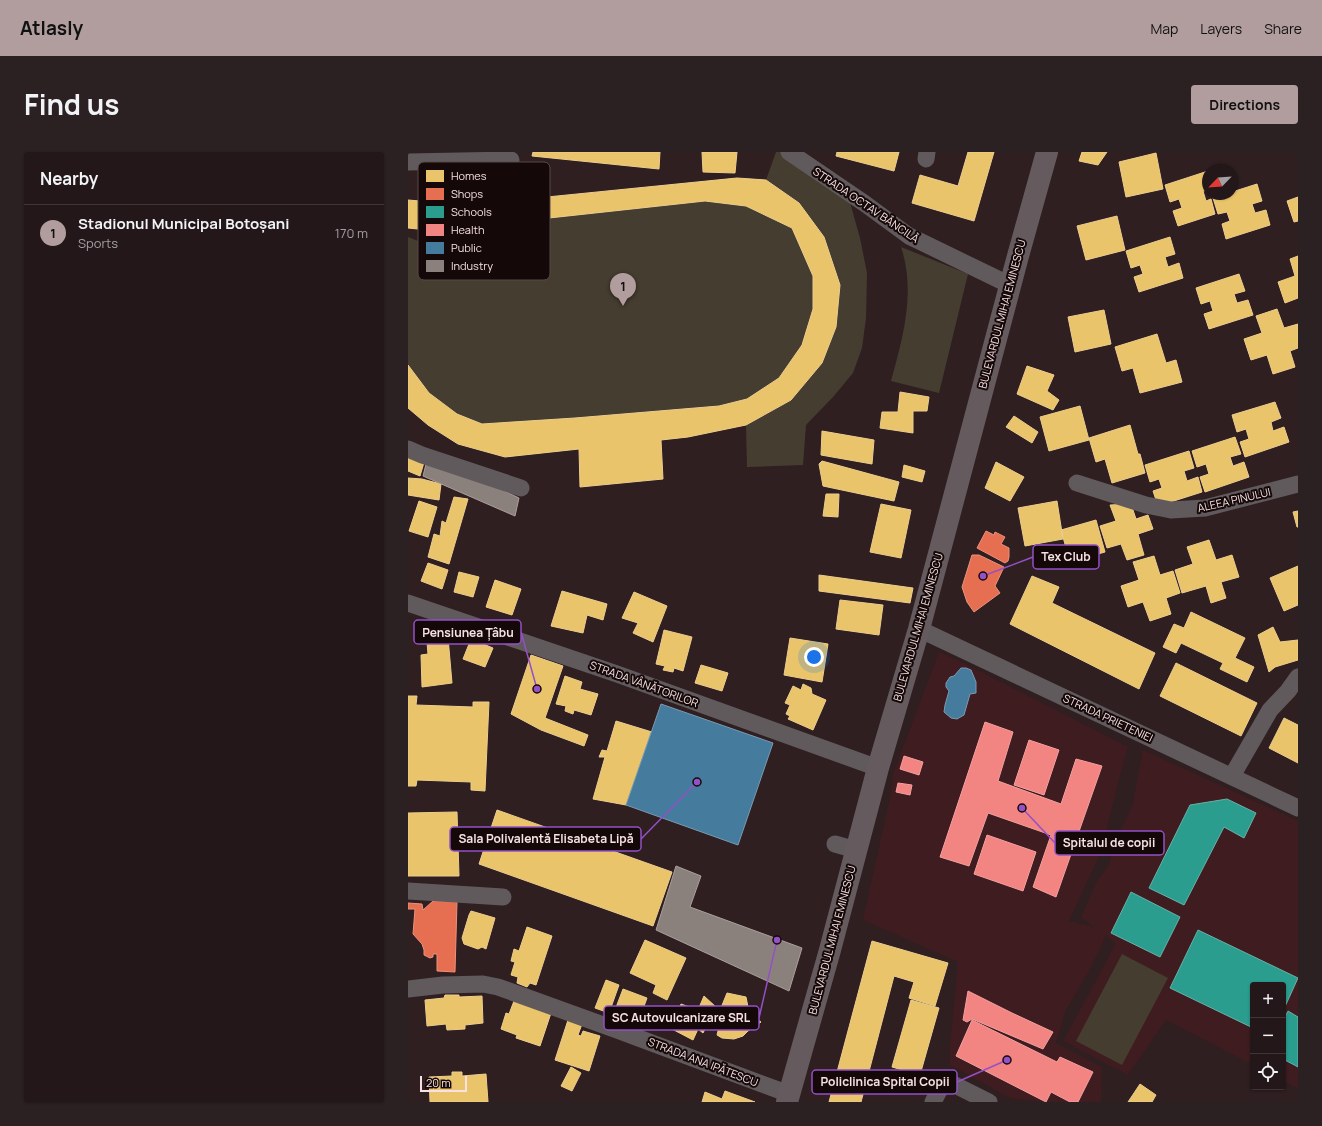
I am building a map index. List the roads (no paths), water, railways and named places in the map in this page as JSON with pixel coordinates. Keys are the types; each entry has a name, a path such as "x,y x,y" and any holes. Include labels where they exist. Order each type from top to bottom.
{"main road":[{"name":"BULEVARDUL MIHAI EMINESCU","path":"788,1098 878,768 919,629 1010,285 1047,152"}],"street":[{"name":"STRADA OCTAV BĂNCILĂ","path":"789,152 864,203 909,236 1010,285"},
{"path":"408,162 418,162"},
{"path":"408,449 521,488"},
{"name":"ALEEA PINULUI","path":"1077,483 1146,506 1171,510 1205,508 1298,484"},
{"name":"STRADA VÂNĂTORILOR","path":"408,603 617,674 878,768"},
{"name":"STRADA PRIETENIEI","path":"919,629 1298,808"},
{"path":"1232,776 1270,710 1288,691 1298,677"},
{"path":"835,844 856,850"},
{"path":"408,891 502,897"},
{"name":"STRADA ANA IPĂTESCU","path":"408,990 442,986 482,984 498,987 617,1030 788,1098"},
{"path":"933,1102 942,1085 951,1083 989,1102"}],"place":[{"name":"Stadionul Municipal Botoșani","path":"623,306"},
{"name":"Tex Club","path":"983,576"},
{"name":"Pensiunea Țâbu","path":"537,689"},
{"name":"Sala Polivalentă Elisabeta Lipă","path":"697,782"},
{"name":"Spitalul de copii","path":"1022,808"},
{"name":"SC Autovulcanizare SRL","path":"777,940"},
{"name":"Policlinica Spital Copii","path":"1007,1060"}]}
